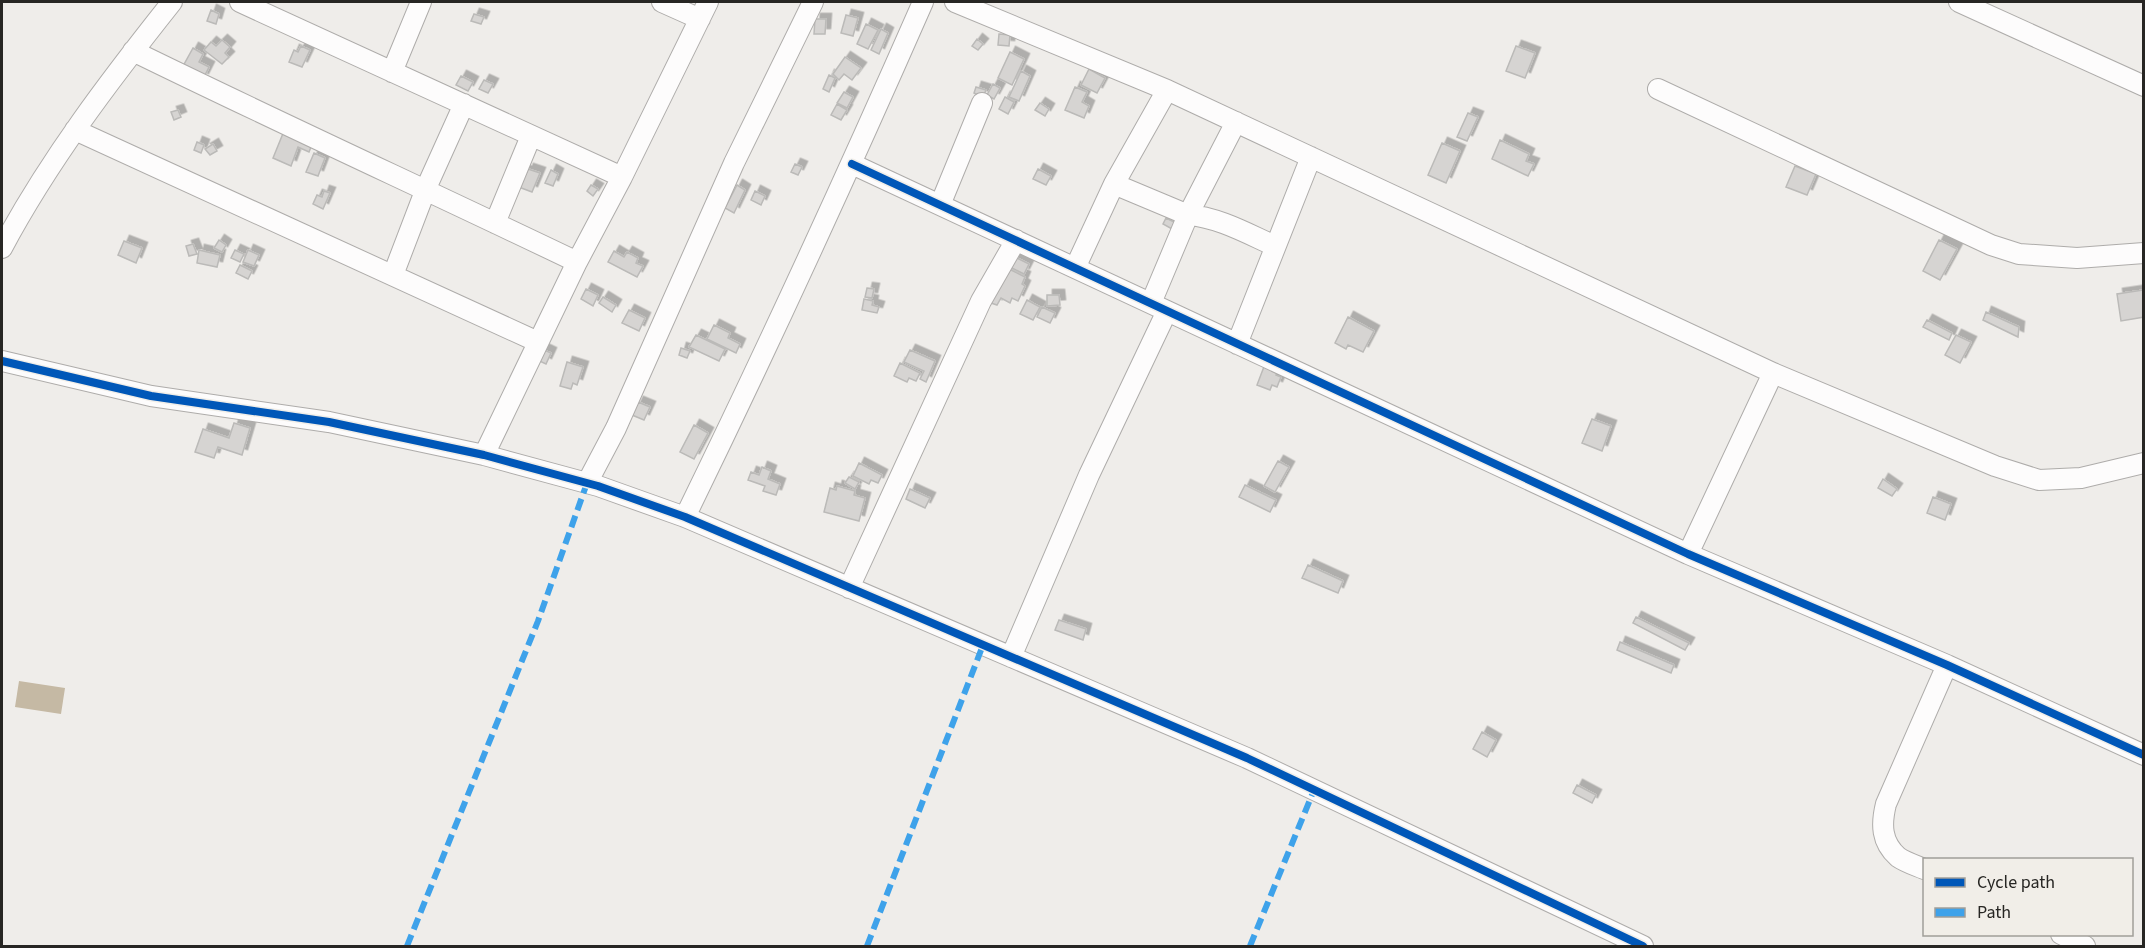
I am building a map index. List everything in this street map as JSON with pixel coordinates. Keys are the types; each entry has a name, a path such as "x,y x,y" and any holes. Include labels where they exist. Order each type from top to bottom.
{"street":[{"path":"2,248 19,215 75,130 172,2"},
{"path":"240,2 622,177"},
{"path":"392,72 421,2"},
{"path":"484,454 577,261 622,177 704,10 662,2"},
{"path":"587,483 616,428 729,174 813,2"},
{"path":"685,517 769,344 923,2"},
{"path":"955,2 1167,90 1773,373 1995,466 2039,480 2081,478 2144,463"},
{"path":"1959,2 2144,86"},
{"path":"133,51 272,119 577,261"},
{"path":"1658,89 1991,244 2019,254 2077,258 2144,253"},
{"path":"1075,268 1114,184 1167,90"},
{"path":"940,205 982,103"},
{"path":"393,275 426,190 464,104"},
{"path":"1011,657 1159,307 1188,214 1236,122"},
{"path":"75,130 538,342"},
{"path":"495,223 531,136"},
{"path":"1237,344 1311,157"},
{"path":"852,164 1688,554 1947,665 2144,755"},
{"path":"1114,184 1188,214 1200,215 1217,221 1275,246"},
{"path":"849,588 981,301 1016,240"},
{"path":"3,362 151,396 329,422 484,454 587,483 685,517 1247,758 1643,946"},
{"path":"1688,554 1773,373"},
{"path":"1923,869 1899,857 1886,840 1882,822 1886,804 1947,665"},
{"path":"2065,936 2085,946"}],"shaded area":[{"path":"19,681 65,688 61,714 15,707"}],"building":[{"path":"211,10 219,14 216,24 207,21"},
{"path":"474,14 484,17 481,24 471,21"},
{"path":"846,15 858,18 853,36 841,33"},
{"path":"815,19 826,19 825,34 814,34"},
{"path":"866,24 878,30 868,49 857,44"},
{"path":"881,29 888,33 879,54 871,50"},
{"path":"999,34 1010,35 1009,46 998,45"},
{"path":"977,39 983,44 978,50 972,46"},
{"path":"222,40 230,47 225,53 229,57 222,64 204,50 211,42 216,46"},
{"path":"301,46 310,50 302,67 289,62 294,50 298,52"},
{"path":"1516,46 1535,53 1525,78 1506,71"},
{"path":"193,48 203,54 199,62 209,67 203,79 182,68"},
{"path":"1010,52 1024,59 1012,85 998,78"},
{"path":"845,57 861,68 852,80 844,74 839,80 833,74"},
{"path":"1089,69 1105,78 1097,93 1081,85"},
{"path":"1021,71 1030,76 1019,101 1009,97"},
{"path":"829,75 835,78 829,92 823,89"},
{"path":"461,76 473,82 468,91 456,85"},
{"path":"484,80 493,84 488,93 479,89"},
{"path":"993,84 1000,88 994,99 987,95"},
{"path":"976,87 986,90 983,97 974,93"},
{"path":"1075,87 1087,92 1082,102 1089,106 1084,118 1065,110"},
{"path":"844,92 853,97 847,108 837,103"},
{"path":"1005,97 1014,102 1008,114 999,109"},
{"path":"1040,103 1049,109 1045,116 1035,110"},
{"path":"837,104 847,110 841,120 831,115"},
{"path":"178,110 181,117 174,120 171,112"},
{"path":"1468,113 1478,117 1467,141 1457,137"},
{"path":"284,131 313,142 309,152 298,147 291,166 273,158"},
{"path":"1500,140 1529,154 1526,161 1534,164 1528,176 1492,159"},
{"path":"197,142 204,145 201,153 194,150"},
{"path":"1442,143 1460,151 1446,183 1428,175"},
{"path":"213,144 217,151 210,155 205,149"},
{"path":"314,153 325,158 318,176 306,172"},
{"path":"795,164 802,167 798,175 791,172"},
{"path":"1795,166 1816,174 1807,195 1786,187"},
{"path":"528,169 540,173 532,192 516,186 521,170 527,172"},
{"path":"1038,169 1051,176 1046,185 1033,179"},
{"path":"551,170 558,174 553,186 545,183"},
{"path":"591,185 598,189 593,196 587,191"},
{"path":"737,185 745,190 734,213 725,208"},
{"path":"324,191 330,193 323,209 313,204 317,195 322,197"},
{"path":"755,191 765,196 761,205 751,200"},
{"path":"1166,218 1176,223 1172,229 1163,224"},
{"path":"219,240 226,245 222,252 214,248"},
{"path":"1939,240 1957,249 1940,280 1923,271"},
{"path":"124,241 142,248 136,263 118,255"},
{"path":"193,244 197,254 189,256 186,246"},
{"path":"199,250 220,255 217,267 197,263"},
{"path":"235,250 244,254 240,262 231,258"},
{"path":"248,250 259,255 254,266 243,262"},
{"path":"614,251 624,257 627,252 638,258 636,263 643,266 637,277 608,262"},
{"path":"1015,257 1029,264 1024,274 1010,267"},
{"path":"240,265 252,271 248,279 236,273"},
{"path":"1007,268 1025,277 1022,284 1025,286 1018,301 1012,298 1010,303 1001,298 997,305 991,303"},
{"path":"867,288 874,289 872,298 865,297"},
{"path":"586,289 598,295 593,306 581,299"},
{"path":"2143,290 2144,317 2121,321 2117,294"},
{"path":"1047,295 1059,295 1060,305 1047,306"},
{"path":"603,297 616,305 612,312 599,303"},
{"path":"864,299 873,301 872,305 879,307 877,313 862,310"},
{"path":"1027,300 1040,307 1033,320 1020,314"},
{"path":"1042,307 1055,313 1050,323 1037,317"},
{"path":"629,310 645,318 639,331 622,323"},
{"path":"1986,312 2019,327 2018,337 1983,320"},
{"path":"1348,317 1374,331 1363,352 1348,345 1346,349 1335,343"},
{"path":"1927,320 1952,333 1949,340 1923,327"},
{"path":"714,325 730,333 728,338 740,344 736,353 707,339"},
{"path":"696,335 725,349 719,361 689,347"},
{"path":"1956,335 1971,342 1960,363 1945,355"},
{"path":"540,348 551,353 546,364 535,359"},
{"path":"681,348 690,351 687,358 679,355"},
{"path":"910,350 935,361 926,382 920,379 924,371 904,362"},
{"path":"567,362 583,367 577,385 573,383 571,389 560,386"},
{"path":"900,363 920,373 916,381 909,378 907,382 894,376"},
{"path":"1265,364 1278,369 1276,375 1281,377 1277,387 1272,385 1270,390 1257,385"},
{"path":"638,402 650,407 644,420 632,415"},
{"path":"1592,419 1611,426 1602,451 1582,443"},
{"path":"234,423 250,428 242,455 218,447 214,458 195,452 203,429 229,438"},
{"path":"694,425 708,433 694,459 680,452"},
{"path":"1278,461 1289,467 1275,492 1264,486"},
{"path":"859,463 882,475 878,483 871,480 869,484 853,476"},
{"path":"762,467 771,471 768,479 780,484 776,495 763,491 765,486 748,480 751,472 759,475"},
{"path":"849,477 859,482 855,489 845,483"},
{"path":"1883,479 1897,489 1892,496 1878,488"},
{"path":"1245,485 1276,500 1270,512 1239,497"},
{"path":"837,486 855,491 854,495 865,498 859,521 824,512 830,488 836,490"},
{"path":"910,489 930,498 925,508 906,499"},
{"path":"1933,497 1951,504 1945,520 1927,513"},
{"path":"1308,565 1343,581 1338,593 1302,578"},
{"path":"1636,617 1689,643 1685,650 1633,623"},
{"path":"1059,620 1086,629 1083,640 1055,630"},
{"path":"1620,642 1674,665 1671,673 1617,650"},
{"path":"1482,732 1496,740 1487,757 1473,749"},
{"path":"1577,785 1596,795 1592,803 1573,793"}],"marked path":[{"path":"407,946 538,621 587,483"},
{"path":"867,946 983,645"},
{"path":"1250,946 1314,790"}],"cycle path":[{"path":"852,164 1688,554 1947,665 2144,755"},
{"path":"2,361 151,396 329,422 484,455 598,486 685,517 1247,758 1643,946"}]}
